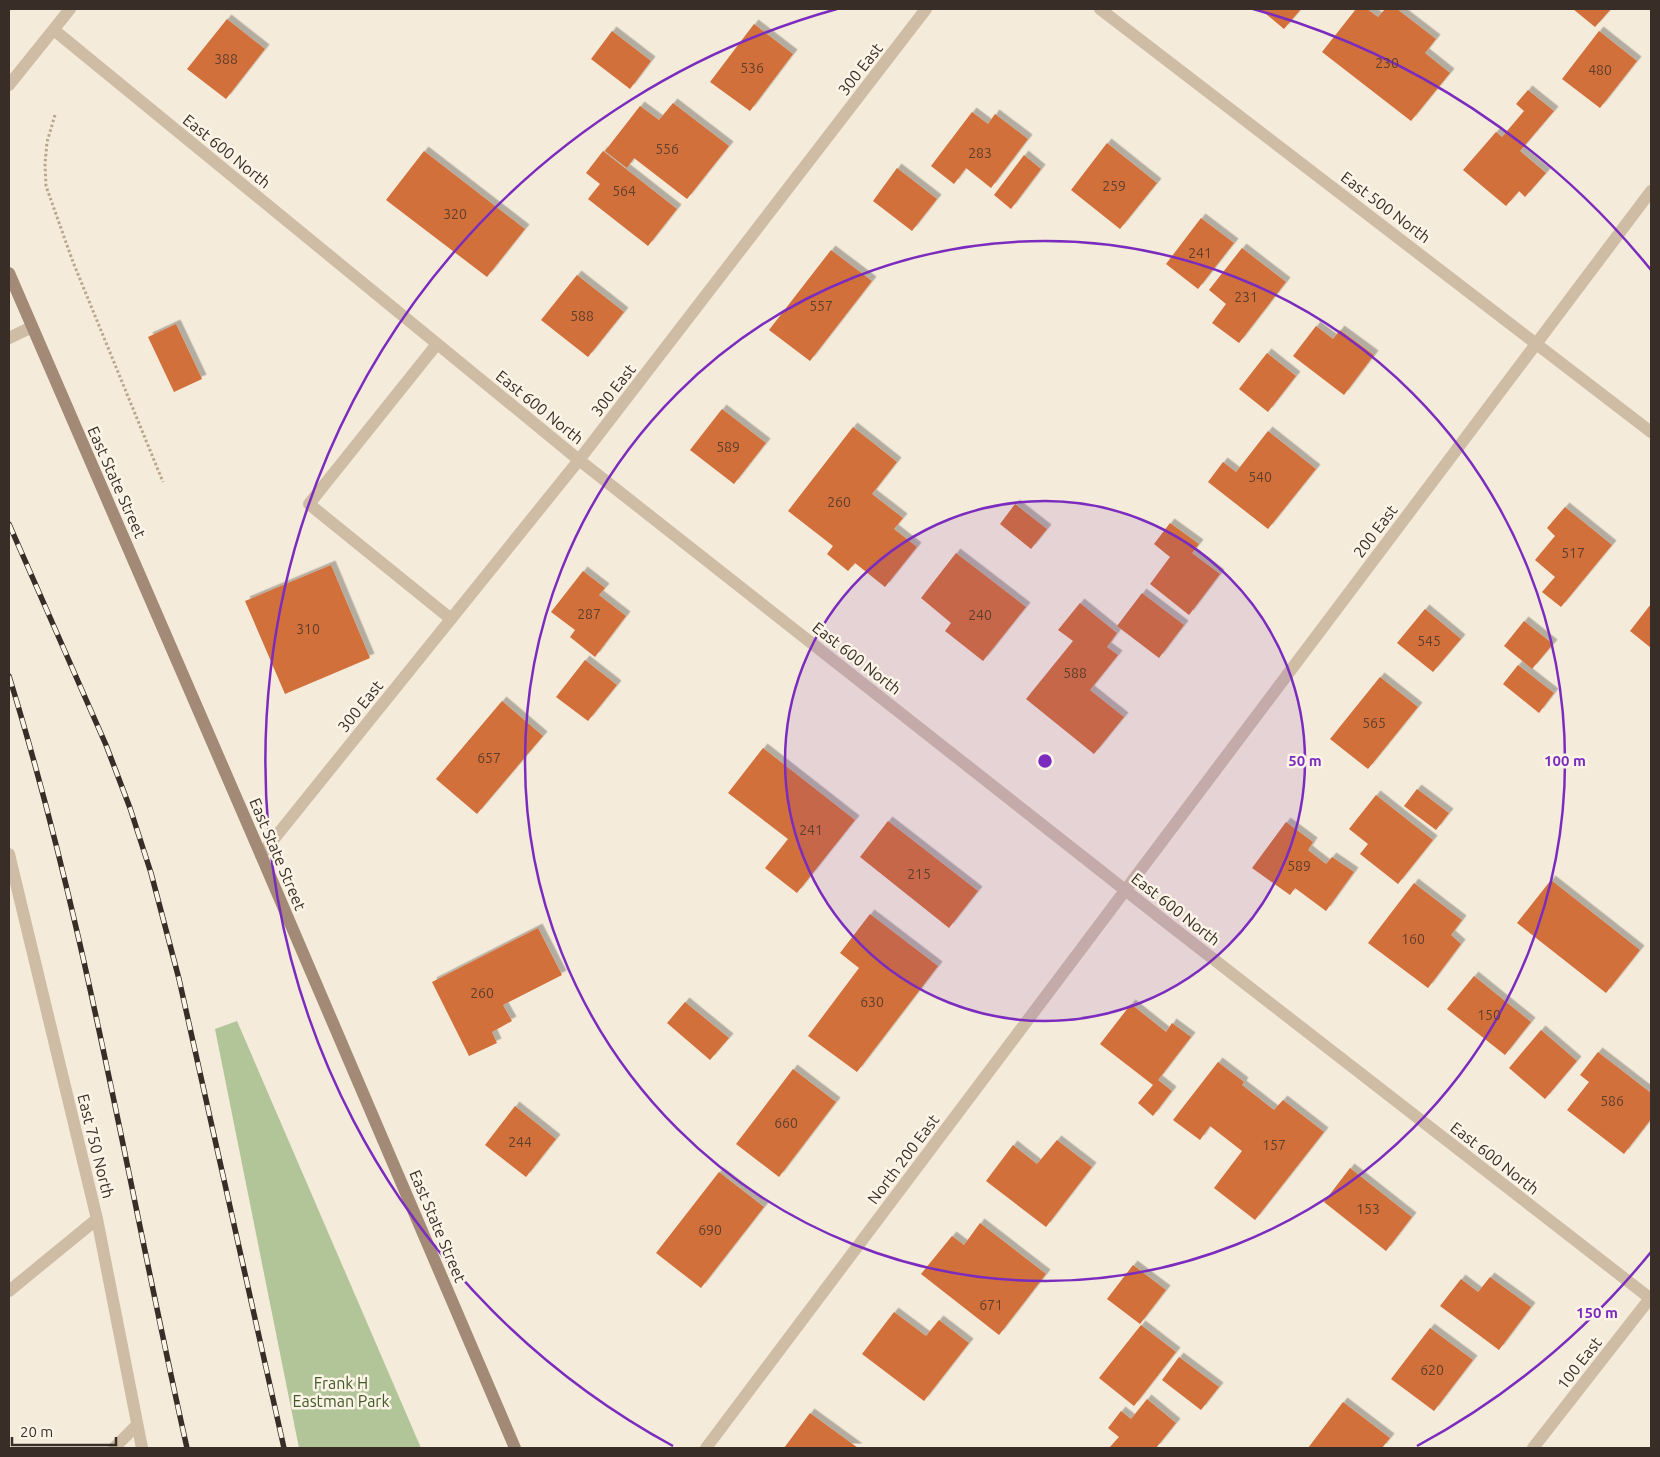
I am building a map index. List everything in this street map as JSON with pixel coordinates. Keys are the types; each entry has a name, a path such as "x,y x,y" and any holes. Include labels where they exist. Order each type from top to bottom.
{"main road":[{"name":"East State Street","path":"9,273 515,1448"}],"street":[{"path":"9,85 70,9"},
{"name":"300 East","path":"261,855 579,460 926,9"},
{"name":"East 500 North","path":"1100,9 1537,342 1651,432"},
{"name":"East 600 North","path":"54,30 579,460 1125,890 1651,1298"},
{"name":"200 East","path":"1125,890 1651,191"},
{"path":"9,338 32,327"},
{"path":"438,344 309,504 451,619"},
{"name":"East 750 North","path":"9,854 97,1220 142,1448"},
{"name":"North 200 East","path":"706,1448 1125,890"},
{"path":"9,1291 97,1220"},
{"name":"100 East","path":"1533,1448 1651,1298"},
{"path":"114,1448 137,1425"}],"path":[{"path":"55,115 47,142 44,164 46,186 73,262 163,482"}],"green space":[{"name":"Frank H Eastman Park","path":"237,1021 421,1448 299,1448 215,1029"}],"building":[{"path":"1260,9 1301,9 1284,29"},
{"path":"1356,9 1367,9 1378,17 1385,9 1397,9 1436,39 1425,53 1450,73 1411,121 1322,52"},
{"path":"1573,9 1611,9 1595,27"},
{"path":"227,19 265,49 226,99 187,69"},
{"path":"754,24 793,54 750,111 710,82"},
{"path":"612,31 651,61 630,89 591,59"},
{"path":"1599,31 1637,61 1600,108 1562,79"},
{"path":"1528,90 1554,111 1520,151 1546,173 1525,197 1519,191 1506,206 1463,170 1496,132 1502,137 1524,111 1516,104"},
{"path":"673,103 729,146 687,199 634,158 627,168 605,151 640,106 659,120"},
{"path":"972,112 988,124 995,114 1028,139 991,188 966,168 954,184 931,166"},
{"path":"1107,143 1157,183 1120,229 1071,190"},
{"path":"424,151 525,229 487,277 386,200"},
{"path":"603,151 677,209 648,246 588,199 600,184 586,173"},
{"path":"1024,155 1041,169 1011,209 994,195"},
{"path":"897,168 937,199 912,231 873,201"},
{"path":"1201,218 1234,243 1198,289 1166,264"},
{"path":"1242,248 1286,282 1239,343 1212,323 1226,304 1209,290"},
{"path":"831,250 872,281 810,361 769,330"},
{"path":"577,275 624,312 588,357 541,320"},
{"path":"176,324 202,379 174,392 148,337"},
{"path":"1316,326 1333,339 1340,330 1374,355 1344,395 1293,356"},
{"path":"1267,353 1296,376 1268,412 1239,389"},
{"path":"722,409 766,443 734,484 690,450"},
{"path":"853,427 897,462 872,494 903,518 894,529 917,547 885,587 855,563 848,571 827,554 833,546 788,511"},
{"path":"1268,431 1316,469 1268,529 1208,482 1223,462 1236,472"},
{"path":"1015,504 1047,529 1031,549 1000,524"},
{"path":"1565,507 1612,545 1561,607 1542,592 1555,577 1535,560 1555,536 1547,528"},
{"path":"1170,523 1199,544 1192,553 1220,574 1189,615 1150,584 1170,557 1154,544"},
{"path":"956,553 1026,607 983,661 945,631 951,623 921,598"},
{"path":"331,565 370,658 285,694 245,601"},
{"path":"583,571 605,588 599,595 626,616 595,657 570,637 575,630 551,612"},
{"path":"1142,593 1184,625 1159,658 1117,626"},
{"path":"1080,603 1117,633 1107,647 1118,655 1090,690 1124,717 1094,754 1026,699 1073,641 1058,630"},
{"path":"1651,604 1651,648 1630,631"},
{"path":"1425,609 1461,639 1433,672 1397,643"},
{"path":"1524,621 1553,644 1532,669 1504,646"},
{"path":"585,660 617,685 588,721 556,697"},
{"path":"1518,665 1554,693 1539,713 1503,684"},
{"path":"1380,677 1418,707 1368,769 1330,739"},
{"path":"502,701 543,736 477,814 436,779"},
{"path":"763,748 855,820 797,893 765,868 788,839 728,793"},
{"path":"1417,789 1449,813 1436,830 1404,806"},
{"path":"1376,795 1433,840 1398,884 1360,854 1368,844 1349,829"},
{"path":"888,821 978,891 949,928 860,857"},
{"path":"1286,822 1313,842 1308,850 1326,864 1332,857 1354,872 1326,911 1295,888 1290,895 1252,868"},
{"path":"1551,880 1640,950 1606,993 1517,923"},
{"path":"1414,883 1462,920 1451,935 1461,944 1428,988 1368,943"},
{"path":"870,914 938,966 857,1072 808,1036 859,968 840,953"},
{"path":"538,928 562,975 503,1005 512,1021 492,1032 497,1043 469,1056 432,982"},
{"path":"1474,976 1531,1022 1505,1055 1447,1009"},
{"path":"685,1002 729,1038 710,1060 667,1023"},
{"path":"1131,1004 1166,1032 1172,1023 1191,1037 1158,1080 1172,1091 1153,1116 1138,1103 1153,1085 1100,1044"},
{"path":"1541,1030 1577,1061 1545,1099 1509,1068"},
{"path":"1598,1052 1651,1093 1651,1119 1624,1154 1567,1110 1589,1082 1580,1075"},
{"path":"1218,1062 1244,1082 1242,1085 1274,1110 1283,1100 1324,1132 1255,1220 1214,1188 1242,1151 1210,1126 1200,1140 1173,1120"},
{"path":"793,1069 836,1102 779,1177 736,1144"},
{"path":"515,1106 556,1139 526,1177 485,1145"},
{"path":"1057,1140 1092,1167 1046,1227 986,1181 1013,1145 1037,1164"},
{"path":"1350,1168 1412,1217 1386,1251 1324,1202"},
{"path":"719,1172 764,1207 701,1288 656,1253"},
{"path":"980,1223 1046,1274 999,1335 921,1274 952,1236 964,1245"},
{"path":"1133,1265 1166,1290 1140,1324 1107,1299"},
{"path":"1490,1277 1531,1307 1499,1350 1440,1306 1461,1279 1478,1292"},
{"path":"894,1312 926,1336 939,1320 969,1343 924,1401 862,1354"},
{"path":"1141,1325 1176,1352 1134,1406 1099,1378"},
{"path":"1430,1328 1473,1360 1434,1411 1391,1379"},
{"path":"1179,1357 1219,1387 1201,1410 1162,1380"},
{"path":"1147,1399 1176,1423 1156,1448 1109,1448 1119,1437 1108,1428 1121,1411 1131,1419"},
{"path":"1343,1402 1390,1438 1382,1448 1308,1448"},
{"path":"810,1413 858,1448 784,1448"}],"railway":[{"path":"9,524 106,745 130,808 151,873 179,979 284,1448"},
{"path":"9,676 37,771 62,867 106,1060 187,1448"}]}
